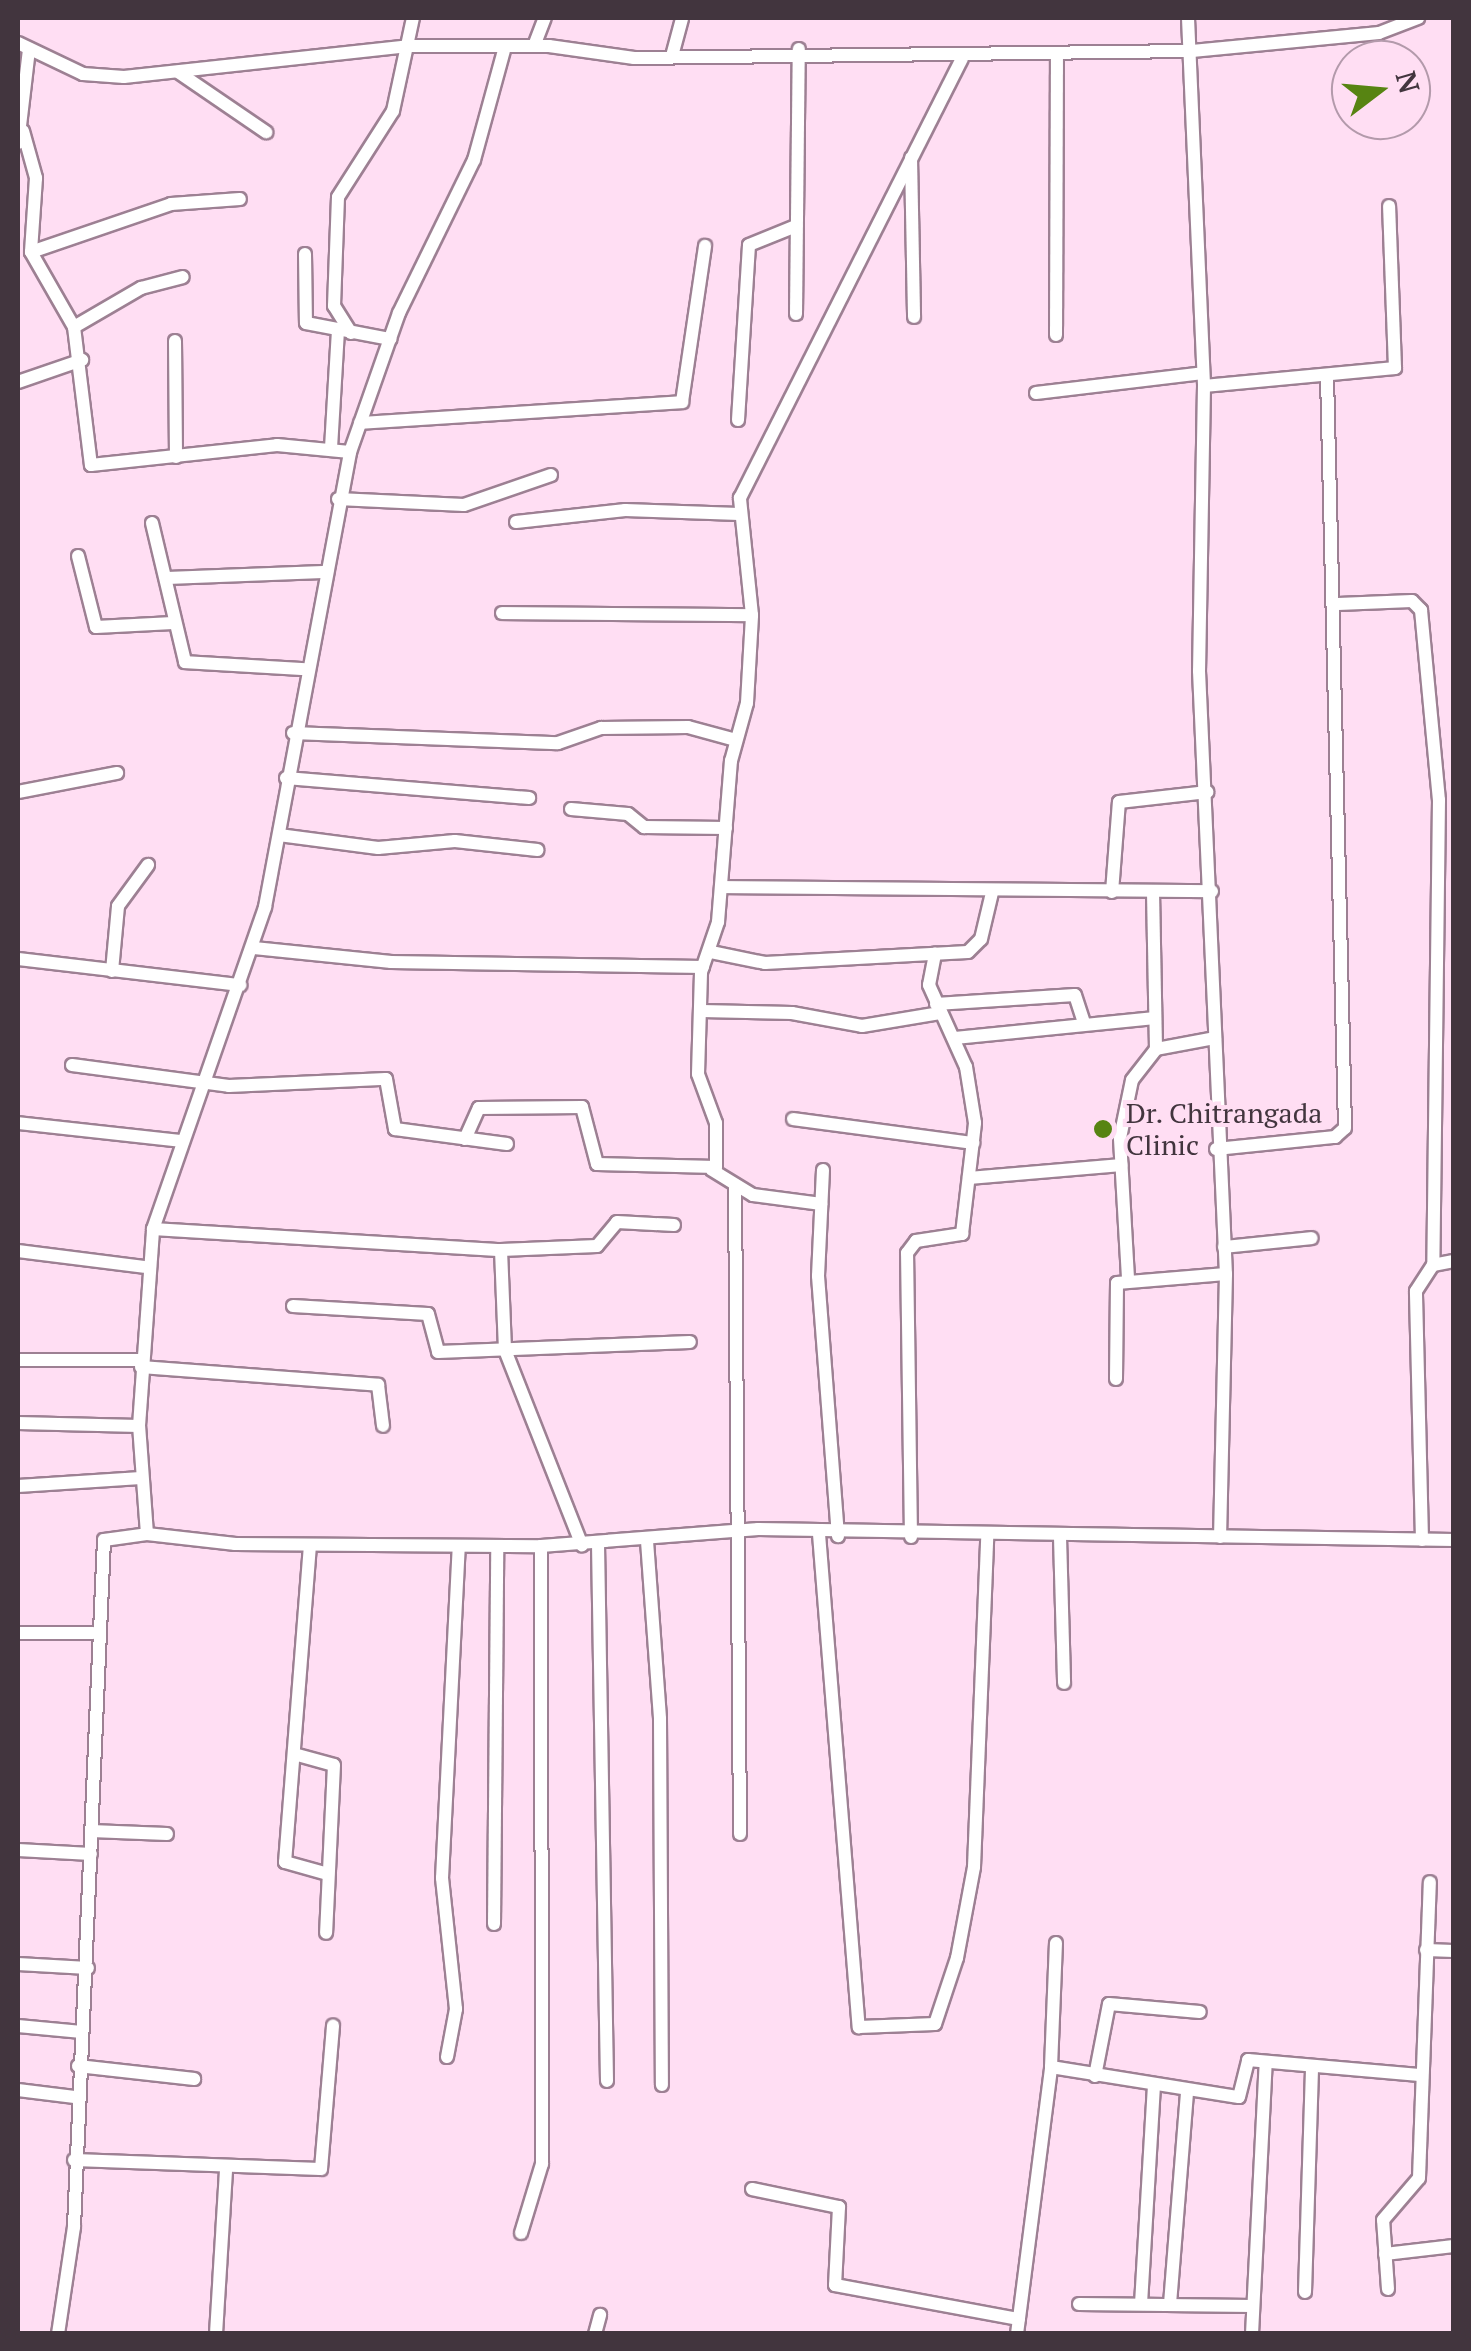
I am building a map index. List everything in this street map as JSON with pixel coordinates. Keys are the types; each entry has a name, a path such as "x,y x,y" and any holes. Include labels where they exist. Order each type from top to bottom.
{"street":[{"path":"331,448 345,332 334,306 338,197 393,111 413,18"},
{"path":"534,46 545,18"},
{"path":"672,56 682,18"},
{"path":"1188,18 1203,380 1199,672 1212,891 1216,1148 1226,1274 1220,1537"},
{"path":"1308,36 1310,18"},
{"path":"350,452 331,448 176,456 92,465 82,360 74,326 30,252 36,178 20,137 23,46 102,77 408,46 534,46 672,56 799,49 962,58 1192,51 1308,36 1380,32 1418,18"},
{"path":"147,1534 141,1478 141,1364 144,1267 153,1229 180,1141 254,948 279,836 304,669 350,452 390,339 474,160 505,47"},
{"path":"796,314 799,49"},
{"path":"1056,56 1056,335"},
{"path":"712,1170 716,1123 698,1074 703,967 711,952 721,887 752,615 738,514 962,58"},
{"path":"178,72 266,132"},
{"path":"911,156 914,317"},
{"path":"30,252 171,204 240,199"},
{"path":"1036,393 1203,380 1327,378 1397,363 1389,206"},
{"path":"738,420 748,245 796,226"},
{"path":"360,423 682,402 705,246"},
{"path":"306,254 306,324 390,339"},
{"path":"74,326 141,288 182,277"},
{"path":"175,341 176,456"},
{"path":"18,382 82,360"},
{"path":"1216,1148 1335,1136 1345,1128 1338,604 1327,378"},
{"path":"338,499 464,505 552,476"},
{"path":"516,522 625,510 738,514"},
{"path":"152,522 184,662 304,669"},
{"path":"78,556 96,628 174,623"},
{"path":"167,578 323,572"},
{"path":"1338,604 1412,601 1421,610 1439,800 1433,1265 1416,1291 1422,1540"},
{"path":"502,612 752,615"},
{"path":"293,733 558,743 601,728 688,728 736,740"},
{"path":"18,792 117,773"},
{"path":"286,778 529,798"},
{"path":"1112,892 1119,802 1207,792"},
{"path":"571,809 628,814 644,827 726,828"},
{"path":"279,836 378,848 455,842 538,850"},
{"path":"112,971 118,906 148,865"},
{"path":"721,887 992,893 1212,891"},
{"path":"1128,1278 1121,1164 1132,1080 1156,1049 1152,892"},
{"path":"711,952 764,963 935,954 977,947 992,893"},
{"path":"254,948 391,962 703,967"},
{"path":"911,1537 907,1254 916,1241 960,1237 972,1143 972,1094 954,1038 938,1008 935,954"},
{"path":"18,959 240,984"},
{"path":"702,1012 792,1012 862,1026 938,1008 1076,995 1084,1022"},
{"path":"954,1038 1084,1022 1155,1018"},
{"path":"1156,1049 1215,1038"},
{"path":"72,1064 202,1085 390,1080 392,1128 507,1144"},
{"path":"465,1139 479,1108 582,1108 598,1164 712,1170 735,1185 821,1204"},
{"path":"792,1119 972,1143"},
{"path":"18,1124 180,1141"},
{"path":"968,1178 1121,1164"},
{"path":"823,1170 821,1204 838,1536"},
{"path":"735,1185 734,1532 740,1834"},
{"path":"153,1229 501,1250 597,1246 617,1222 674,1226"},
{"path":"1224,1247 1312,1238"},
{"path":"501,1250 504,1350 582,1544"},
{"path":"18,1251 144,1267"},
{"path":"1433,1265 1454,1261"},
{"path":"1116,1380 1114,1286 1128,1278 1226,1274"},
{"path":"294,1306 428,1314 434,1350 690,1342"},
{"path":"18,1360 141,1364 374,1384 383,1391 383,1426"},
{"path":"18,1423 140,1426"},
{"path":"18,1486 141,1478"},
{"path":"58,2334 88,1968 94,1633 104,1540 147,1534 310,1545 541,1546 734,1532 911,1537 1454,1540"},
{"path":"819,1534 858,2026 934,2024 957,1958 974,1866 987,1537"},
{"path":"1060,1537 1064,1683"},
{"path":"647,1541 660,1719 662,2086"},
{"path":"598,1544 607,2081"},
{"path":"310,1545 285,1862 328,1874"},
{"path":"447,2057 456,2009 442,1878 459,1546"},
{"path":"494,1924 497,1546"},
{"path":"521,2233 542,2164 541,1546"},
{"path":"18,1633 94,1633"},
{"path":"294,1754 334,1765 326,1934"},
{"path":"90,1831 167,1834"},
{"path":"18,1850 90,1854"},
{"path":"1388,2289 1383,2220 1419,2178 1419,2075 1430,1882"},
{"path":"1017,2334 1050,2067 1056,1942"},
{"path":"1426,1950 1454,1951"},
{"path":"18,1964 88,1968"},
{"path":"1095,2076 1109,2004 1200,2012"},
{"path":"74,2160 226,2170 323,2168 333,2025"},
{"path":"18,2026 82,2032"},
{"path":"1050,2067 1240,2097 1245,2061 1419,2075"},
{"path":"1252,2334 1266,2062"},
{"path":"78,2066 194,2079"},
{"path":"1304,2292 1312,2066"},
{"path":"1141,2304 1154,2086"},
{"path":"18,2090 75,2097"},
{"path":"1170,2304 1187,2091"},
{"path":"216,2334 226,2170"},
{"path":"752,2189 838,2207 834,2285 1019,2318"},
{"path":"1385,2254 1454,2246"},
{"path":"1078,2304 1252,2306"},
{"path":"595,2334 600,2315"}],"place":[{"name":"Dr. Chitrangada Clinic","path":"1103,1129"}]}
